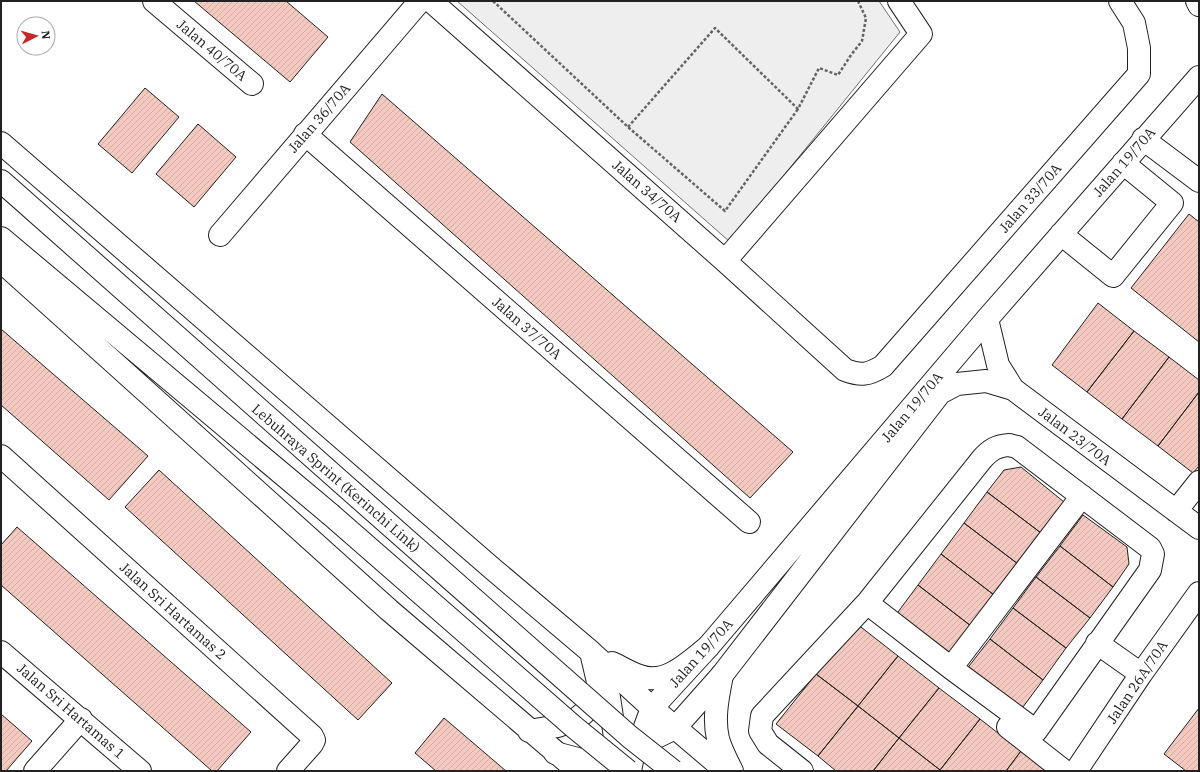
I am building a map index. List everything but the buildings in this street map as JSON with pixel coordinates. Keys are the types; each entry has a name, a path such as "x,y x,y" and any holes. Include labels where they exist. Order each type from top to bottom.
{"main road":[{"name":"Jalan 40/70A","path":"154,1 252,84"},
{"name":"Jalan 36/70A","path":"220,235 420,1"},
{"name":"Jalan 34/70A","path":"431,1 725,260 845,370 855,374 865,374"},
{"path":"725,260 921,34 899,1"},
{"name":"Jalan 33/70A","path":"865,374 875,371 883,366 1139,74 1139,48 1134,23 1120,1"},
{"name":"Jalan 19/70A","path":"620,769 632,756 638,746 652,708 708,647 987,319 1199,76"},
{"name":"Jalan 37/70A","path":"306,134 749,522"},
{"path":"1143,139 1199,181"},
{"path":"1,143 726,771"},
{"path":"1061,234 1113,276 1177,207 1123,163"},
{"name":"Lebuhraya Sprint (Kerinchi Link)","path":"1,181 630,737 674,771"},
{"path":"1,238 330,514 620,769"},
{"path":"1,261 389,610 529,731 556,762 578,771"},
{"name":"Jalan 23/70A","path":"987,319 998,365 1013,389 1199,528"},
{"name":"Jalan 19/70A","path":"638,746 675,728 722,675 940,393 957,384 986,381 1013,389"},
{"path":"802,771 768,744 760,731 762,716 862,608 990,450 999,446 1009,445 1017,447 1150,548 1153,554 1150,570 1036,731 951,668 862,608"},
{"name":"Jalan Sri Hartamas 2","path":"1,456 312,736 314,740 312,744 288,771"},
{"path":"1176,511 1199,482"},
{"path":"951,668 1082,496"},
{"name":"Jalan 26A/70A","path":"1076,771 1141,674 1199,593"},
{"path":"862,608 1064,771"},
{"path":"1097,643 1141,674"},
{"path":"595,656 641,677 657,678 675,672 708,647"},
{"name":"Jalan Sri Hartamas 1","path":"1,652 81,720 127,767"},
{"path":"529,731 558,726 575,720 584,713 595,695 598,682 595,656"},
{"path":"595,656 608,691 620,769"},
{"path":"722,675 717,704 716,721 718,740 732,771"},
{"path":"35,771 81,720"},
{"path":"556,762 593,763 620,769"}],"path":[{"path":"493,1 628,127 725,211 798,109 819,68 838,75 862,41 866,18 858,1"},
{"path":"628,127 715,28 798,109"}],"shaded area":[{"path":"457,1 879,1 900,32 730,242"}]}
